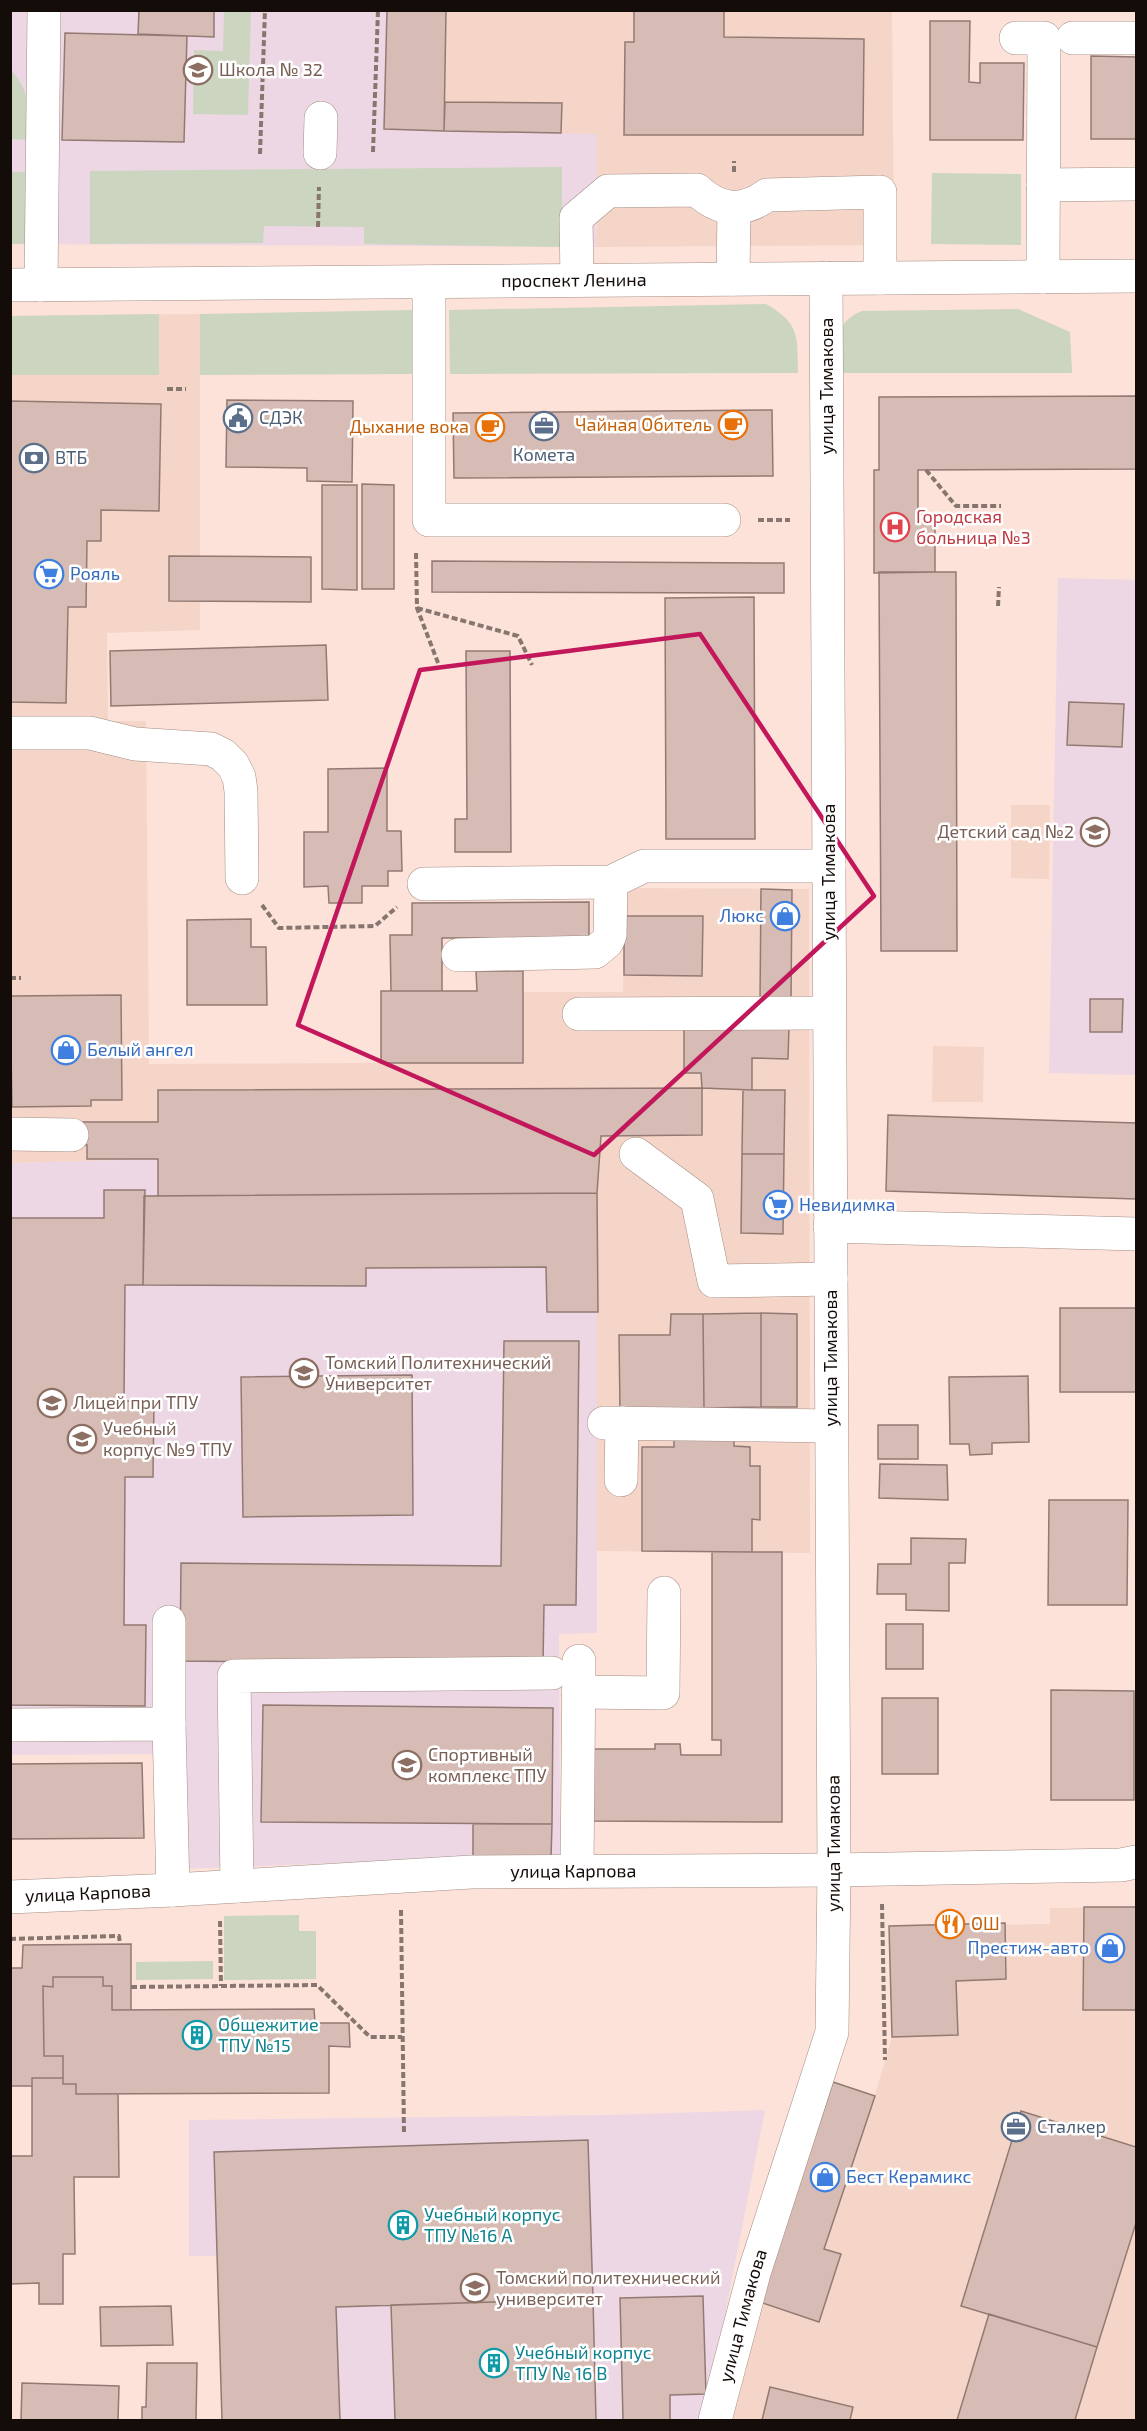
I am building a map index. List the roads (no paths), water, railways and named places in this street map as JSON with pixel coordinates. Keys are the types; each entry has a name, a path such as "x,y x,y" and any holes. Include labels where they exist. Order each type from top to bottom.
{"street":[{"path":"26,285 44,10"},
{"path":"1016,38 1044,38 1043,277"},
{"path":"1073,38 1137,38"},
{"path":"320,153 321,118"},
{"path":"1043,185 1137,184"},
{"path":"577,280 576,218 608,191 697,190 708,200 734,208 758,202 767,195 880,192 880,278"},
{"path":"733,279 734,208"},
{"name":"проспект Ленина","path":"26,285 1137,276"},
{"name":"улица Тимакова","path":"716,2421 754,2273 832,2032 834,1870 826,278"},
{"path":"429,282 429,520 724,520"},
{"path":"10,733 90,733 135,744 198,746 223,755 239,777 242,878"},
{"path":"424,884 611,882 644,867 829,866"},
{"path":"458,955 595,952 607,942 610,934 611,882"},
{"path":"579,1014 829,1013"},
{"path":"10,1134 72,1134"},
{"path":"636,1154 697,1198 714,1281 831,1279"},
{"path":"830,1226 1137,1234"},
{"path":"621,1480 613,1423 831,1426"},
{"path":"228,1887 234,1676 569,1675 663,1693 664,1593"},
{"path":"169,1622 173,1890"},
{"path":"569,1675 578,1870"},
{"path":"10,1725 169,1724"},
{"name":"улица Карпова","path":"10,1897 400,1876 578,1870 834,1870 1121,1865 1137,1862"}],"place":[{"name":"Школа № 32","path":"198,70"},
{"name":"СДЭК","path":"238,418"},
{"name":"Чайная Обитель","path":"733,425"},
{"name":"Комета","path":"544,426"},
{"name":"Дыхание вока","path":"490,427"},
{"name":"ВТБ","path":"34,458"},
{"name":"Городская больница №3","path":"895,527"},
{"name":"Рояль","path":"49,574"},
{"name":"Детский сад №2","path":"1095,832"},
{"name":"Люкс","path":"785,916"},
{"name":"Белый ангел","path":"66,1050"},
{"name":"Невидимка","path":"778,1205"},
{"name":"Томский Политехнический Университет","path":"304,1373"},
{"name":"Лицей при ТПУ","path":"52,1403"},
{"name":"Учебный корпус №9 ТПУ","path":"82,1439"},
{"name":"Спортивный комплекс ТПУ","path":"407,1765"},
{"name":"ОШ","path":"950,1924"},
{"name":"Престиж-авто","path":"1110,1948"},
{"name":"Общежитие ТПУ №15","path":"197,2035"},
{"name":"Сталкер","path":"1016,2127"},
{"name":"Бест Керамикс","path":"825,2177"},
{"name":"Учебный корпус ТПУ №16 А","path":"403,2225"},
{"name":"Томский политехнический университет","path":"475,2288"},
{"name":"Учебный корпус ТПУ № 16 В","path":"494,2363"}]}
